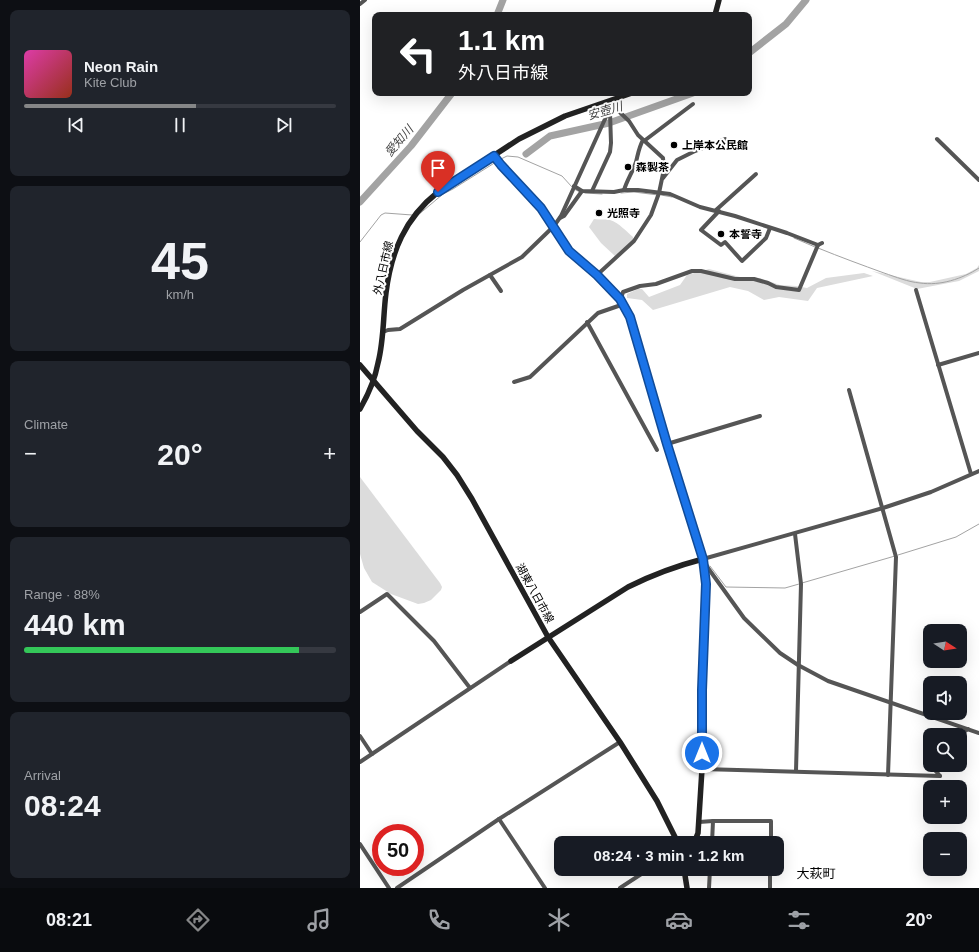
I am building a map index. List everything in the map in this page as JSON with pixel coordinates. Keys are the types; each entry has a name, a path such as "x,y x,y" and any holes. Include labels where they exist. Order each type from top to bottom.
{"main road":[{"path":"716,12 719,0"},
{"name":"外八日市線","path":"360,409 373,380 378,363 383,332 386,292 394,258 400,240 409,222 428,199 497,160 519,139 565,116 609,105 626,96"},
{"path":"497,160 541,208 569,251 597,275 624,304 630,317 667,444 703,559 706,584 702,690 702,769 699,822 697,836"},
{"name":"湖東八日市線","path":"360,365 417,431 443,457 456,475 472,499 548,636 620,742 657,801 674,836"},
{"path":"511,661 548,636 628,587 667,569 703,559"},
{"path":"685,876 687,888"}],"street":[{"path":"360,4 366,0"},
{"path":"624,190 643,140 693,104"},
{"path":"597,275 634,241 653,211 662,180 664,162 663,158 638,135 629,121 609,105"},
{"path":"383,332 400,329 463,290 522,257 554,226 574,186 609,105"},
{"path":"592,191 610,152 609,105"},
{"path":"662,180 677,160 724,139"},
{"path":"937,139 979,180"},
{"path":"756,174 701,230 721,245 725,242 742,261 766,238 770,228"},
{"path":"574,186 582,191 614,192 624,190 674,195 688,202 820,244 798,290 776,287 768,283 754,280 735,279 692,271 656,284 640,286 623,292 620,299"},
{"path":"559,218 564,216 582,191"},
{"path":"490,275 501,291"},
{"path":"916,290 971,474"},
{"path":"514,382 530,377 598,312 624,304"},
{"path":"587,322 657,450"},
{"path":"938,365 979,353"},
{"path":"849,390 896,557 888,775"},
{"path":"667,444 760,416"},
{"path":"979,471 931,492 883,508 703,559 744,618 780,653 798,665 828,681 979,733"},
{"path":"795,534 801,584 796,772"},
{"path":"360,612 387,594 434,641 470,688"},
{"path":"360,762 511,661"},
{"path":"360,736 372,754"},
{"path":"397,888 499,819 620,742"},
{"path":"702,769 940,776 937,772"},
{"path":"499,819 545,888"},
{"path":"712,836 713,821"},
{"path":"699,822 771,821 771,836"},
{"path":"360,844 389,888"},
{"path":"620,888 638,876"},
{"path":"709,888 710,876"},
{"path":"770,876 770,888"}],"shaded area":[{"path":"594,219 613,221 633,237 633,240 615,256 601,243 589,227"},
{"path":"979,265 979,271 959,281 917,289 872,271 921,282 930,282 966,274 977,268"},
{"path":"709,269 740,277 760,278 780,285 807,288 826,278 864,273 873,276 817,288 808,301 779,297 764,300 748,291 730,287 653,310 642,300 627,298 627,294 638,289 642,289 649,297 680,285 687,275"},
{"path":"360,477 440,583 442,587 441,590 431,600 418,604 391,594 372,582 364,568 360,554"}],"waterway":[{"name":"愛知川","path":"498,12 503,0"},
{"name":"安壺川","path":"752,51 786,24 806,0"},
{"name":"愛知川","path":"360,202 411,146 450,96"},
{"name":"安壺川","path":"526,154 550,136 609,123 685,96"},
{"path":"501,159 507,156 518,157 562,176 572,187"},
{"path":"417,216 443,194 496,162"},
{"path":"574,189 580,192"},
{"path":"621,193 634,192 658,195"},
{"path":"585,193 602,194"},
{"path":"661,195 672,197"},
{"path":"360,242 381,215 385,213 412,215"},
{"path":"794,238 815,247"},
{"path":"818,248 902,279 928,284 951,281 979,268"},
{"path":"898,555 956,537 979,524"},
{"path":"802,583 895,556"},
{"path":"710,566 726,587 785,588 799,584"}],"place":[{"name":"上岸本公民館","path":"674,145"},
{"name":"森製茶","path":"628,167"},
{"name":"光照寺","path":"599,213"},
{"name":"本誓寺","path":"721,234"}],"district":[{"name":"大萩町","path":"816,873"}],"route":[{"path":"438,192 494,156 541,208 569,251 597,275 624,304 630,317 667,444 703,559 706,584 702,690 702,753"}]}
